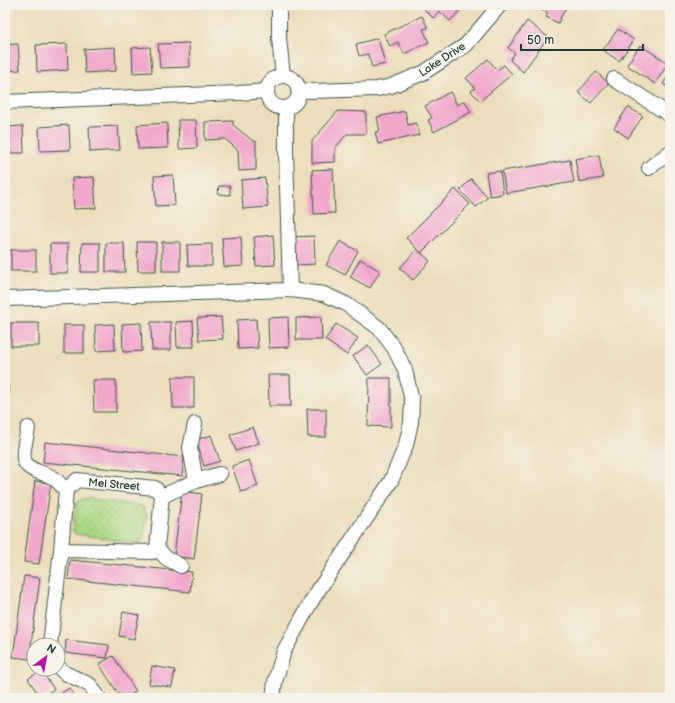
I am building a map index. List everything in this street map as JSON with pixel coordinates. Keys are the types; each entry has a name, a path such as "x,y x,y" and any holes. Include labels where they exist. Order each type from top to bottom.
{"street":[{"path":"279,5 279,38 283,76"},
{"name":"Lake Drive","path":"298,90 377,89 391,86 423,73 466,45 500,5"},
{"path":"283,76 293,80 298,90 296,101 286,108 275,106 267,97 268,85 276,78 283,76"},
{"path":"614,78 670,115"},
{"path":"5,102 267,91"},
{"path":"286,108 290,290"},
{"path":"649,168 670,152"},
{"path":"5,298 290,290 324,294 346,304 379,328 394,348 405,370 412,401 412,422 406,445 391,481 312,600 284,651 275,682 273,698"},
{"path":"195,424 190,448 196,482"},
{"path":"28,428 23,458 25,463 31,469 44,473 54,479 66,490 51,637"},
{"path":"60,550 153,552 156,548 162,496 220,474"},
{"name":"Mel Street","path":"66,490 77,480 155,488 162,496"},
{"path":"156,548 166,558 180,566"},
{"path":"66,673 90,685 99,698"}],"green space":[{"path":"86,498 143,506 147,515 143,539 138,544 76,534 72,531 77,502"}],"building":[{"path":"428,5 465,5 450,21 439,11 433,18 424,9"},
{"path":"537,5 567,5 558,23 546,17 548,13 536,7"},
{"path":"422,16 428,28 423,29 429,42 404,54 398,42 390,46 384,34"},
{"path":"527,21 548,37 523,72 510,60 515,53 508,48"},
{"path":"618,29 634,40 619,61 603,50"},
{"path":"378,38 385,64 372,67 368,54 359,56 356,44"},
{"path":"189,43 190,67 160,68 158,44"},
{"path":"18,44 20,70 5,71 5,45"},
{"path":"67,44 68,70 37,72 36,45"},
{"path":"640,45 668,63 655,84 627,65"},
{"path":"115,47 116,71 85,73 84,49"},
{"path":"150,47 152,72 133,73 132,48"},
{"path":"488,59 497,70 504,65 512,74 480,101 471,91 475,88 466,78"},
{"path":"596,72 609,83 591,103 578,92"},
{"path":"670,73 670,88 663,84"},
{"path":"450,92 457,105 465,101 471,112 434,132 428,120 432,118 425,106"},
{"path":"628,107 643,116 628,138 614,128"},
{"path":"338,111 366,112 366,134 347,134 335,148 335,162 312,163 312,141"},
{"path":"405,111 408,125 416,123 419,135 378,144 375,132 380,131 377,117"},
{"path":"178,120 196,120 197,148 179,149"},
{"path":"233,121 233,125 253,141 256,141 256,170 239,171 238,150 225,139 205,140 205,122"},
{"path":"167,123 168,148 138,149 137,125"},
{"path":"69,125 70,150 40,151 39,127"},
{"path":"23,126 24,153 5,153 5,127"},
{"path":"118,126 120,150 90,152 89,127"},
{"path":"599,155 603,178 579,182 575,159"},
{"path":"570,160 574,182 506,193 502,171"},
{"path":"333,169 335,213 314,214 312,170"},
{"path":"500,171 503,194 490,196 486,173"},
{"path":"173,175 175,205 156,206 154,176"},
{"path":"94,177 96,208 74,209 72,178"},
{"path":"265,178 268,207 243,209 241,180"},
{"path":"471,179 488,197 476,207 460,190"},
{"path":"219,186 230,186 230,195 218,194"},
{"path":"455,189 470,204 421,253 406,238"},
{"path":"273,235 275,265 256,266 254,237"},
{"path":"314,236 315,264 296,265 295,237"},
{"path":"241,237 243,266 224,267 222,238"},
{"path":"340,241 358,251 345,275 326,265"},
{"path":"137,242 156,242 156,271 138,271"},
{"path":"162,242 180,242 180,271 162,271"},
{"path":"82,243 100,243 100,272 81,272"},
{"path":"106,243 124,243 125,272 106,272"},
{"path":"50,244 68,244 68,273 50,273"},
{"path":"212,244 212,266 188,266 187,245"},
{"path":"417,249 430,261 413,280 400,268"},
{"path":"11,250 36,250 36,271 11,271"},
{"path":"360,259 380,271 370,288 350,277"},
{"path":"221,317 223,339 199,340 197,318"},
{"path":"288,317 289,347 269,348 268,318"},
{"path":"321,317 322,340 296,340 296,318"},
{"path":"256,319 258,348 238,349 237,320"},
{"path":"193,321 194,347 177,347 176,322"},
{"path":"151,322 171,322 171,350 152,350"},
{"path":"11,323 39,323 39,346 11,346"},
{"path":"141,323 142,351 123,352 122,324"},
{"path":"114,324 115,350 96,351 95,325"},
{"path":"336,324 358,338 347,355 325,340"},
{"path":"64,325 84,325 84,353 64,353"},
{"path":"368,345 382,364 367,375 353,356"},
{"path":"268,375 290,375 291,406 269,406"},
{"path":"172,377 194,377 194,408 173,408"},
{"path":"369,378 391,378 391,427 368,426"},
{"path":"93,380 116,380 116,412 94,412"},
{"path":"5,383 8,383 9,414 5,414"},
{"path":"307,409 326,409 326,437 308,437"},
{"path":"253,427 259,443 236,451 230,435"},
{"path":"211,435 220,461 204,466 196,440"},
{"path":"45,442 184,457 182,476 43,462"},
{"path":"249,460 258,486 241,492 232,466"},
{"path":"35,481 51,483 39,564 24,562"},
{"path":"182,491 202,494 194,559 174,556"},
{"path":"70,560 192,572 190,592 68,579"},
{"path":"24,576 40,578 32,637 26,637 26,659 13,657"},
{"path":"123,612 139,615 134,639 119,636"},
{"path":"66,640 109,645 107,658 66,653"},
{"path":"113,656 136,691 126,698 121,698 99,664"},
{"path":"152,666 175,670 172,687 149,684"},
{"path":"31,677 46,677 54,689 41,698 28,679"},
{"path":"69,688 76,698 55,698"}]}
